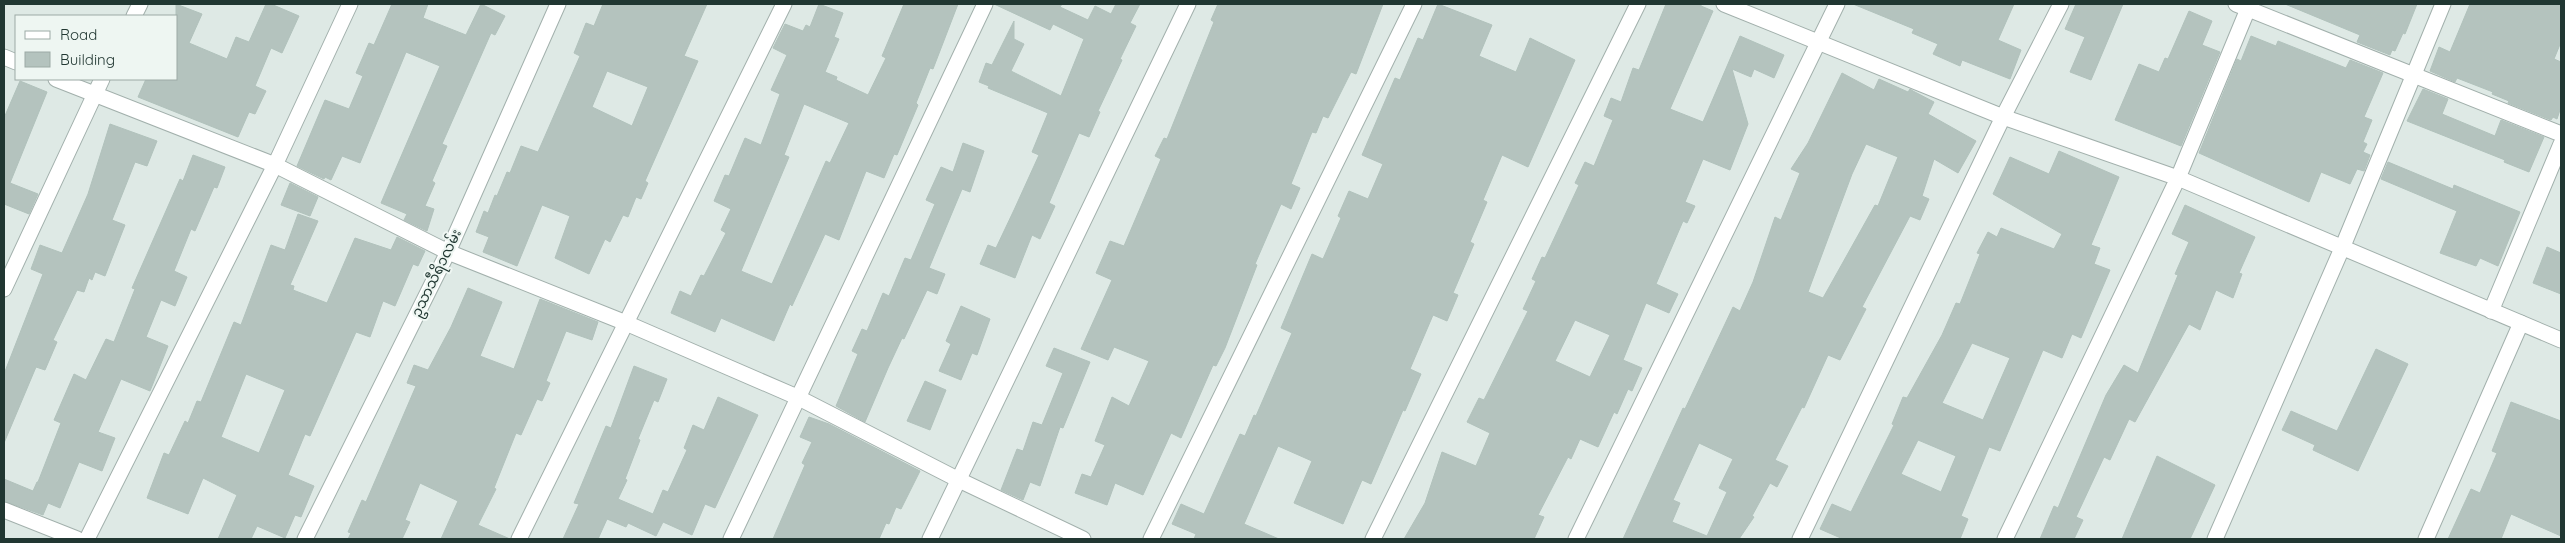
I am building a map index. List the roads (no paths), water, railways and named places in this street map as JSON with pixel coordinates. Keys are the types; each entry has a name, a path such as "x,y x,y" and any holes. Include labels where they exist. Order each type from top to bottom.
{"street":[{"path":"87,539 275,165 350,4"},
{"name":"ဥသာသီရိ၁လမ်း","path":"305,539 448,252 558,4"},
{"path":"519,539 784,4"},
{"path":"731,539 797,396 986,4"},
{"path":"930,539 957,479 1188,4"},
{"path":"1151,539 1414,4"},
{"path":"1374,539 1638,4"},
{"path":"1724,4 1818,44 2003,117 2178,178 2343,246 2561,340"},
{"path":"1576,539 1837,4"},
{"path":"1800,539 2003,117 2061,4"},
{"path":"2215,539 2343,246 2443,4"},
{"path":"2005,539 2178,178 2245,5 2561,134"},
{"path":"58,80 275,165 448,252 626,323 797,396 957,479 1083,539"},
{"path":"4,289 102,80"},
{"path":"2491,311 2561,144"},
{"path":"2426,539 2521,323"},
{"path":"4,510 77,539"}]}
